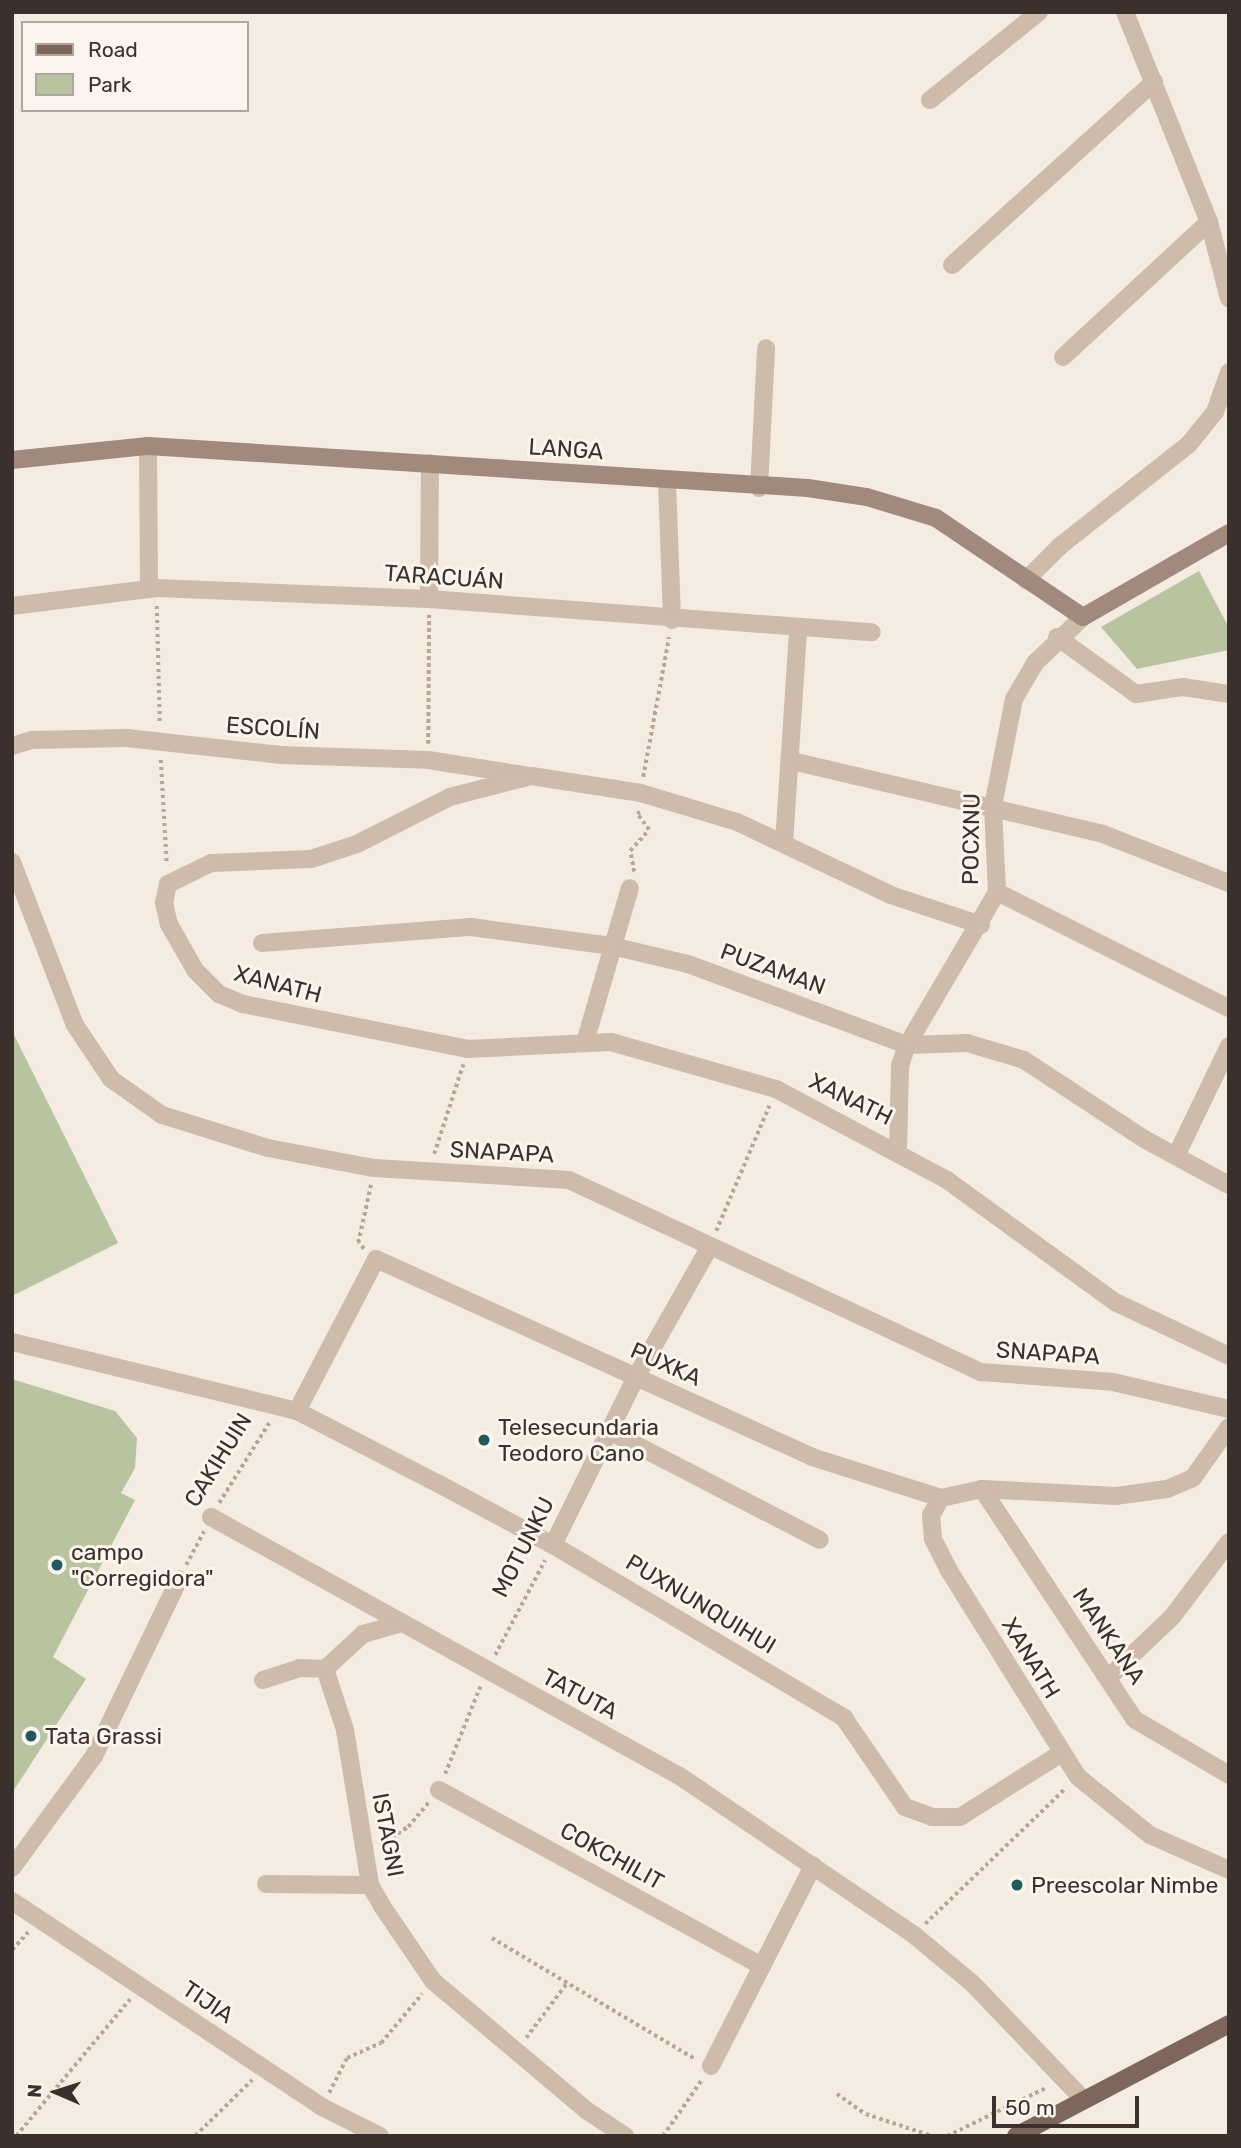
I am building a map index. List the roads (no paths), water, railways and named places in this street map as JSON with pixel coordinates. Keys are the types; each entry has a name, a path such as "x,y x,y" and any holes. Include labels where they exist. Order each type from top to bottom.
{"main road":[{"path":"1016,2136 1229,2024"}],"street":[{"path":"930,100 1040,12"},
{"path":"1125,12 1209,222 1229,298"},
{"path":"952,265 1154,82"},
{"path":"1063,357 1209,222"},
{"path":"759,488 766,348"},
{"path":"1026,580 1060,546 1189,444 1215,412 1229,372"},
{"path":"148,446 149,589"},
{"name":"LANGA","path":"12,460 148,446 430,463 759,488 808,488 909,508 936,518 1083,617"},
{"path":"429,599 430,463"},
{"path":"667,482 672,620"},
{"path":"1083,617 1229,533"},
{"name":"TARACUÁN","path":"12,607 149,589 429,599 798,630 872,632"},
{"name":"POCXNU","path":"898,1150 900,1066 907,1045 981,925 997,892 993,806 1014,699 1057,636 1083,617"},
{"path":"784,843 792,761 798,630"},
{"path":"1057,636 1136,694 1182,688 1229,694"},
{"name":"ESCOLÍN","path":"12,746 32,740 127,738 281,755 428,760 531,776"},
{"path":"792,761 932,797 993,806 1103,834 1229,883"},
{"name":"XANATH","path":"981,925 891,895 784,843 649,795 531,776 450,797 357,844 311,859 211,863 168,884 169,924 195,970 219,994 365,1031 468,1049 586,1039 689,1061 776,1089 898,1150 1115,1302 1229,1356"},
{"name":"SNAPAPA","path":"12,862 75,1025 111,1079 162,1115 268,1148 374,1168 569,1180 981,1372 1113,1382 1229,1409"},
{"path":"586,1039 631,888"},
{"path":"997,892 1229,1008"},
{"name":"PUZAMAN","path":"262,943 471,927 612,946 688,964 907,1045 967,1043 1024,1060 1176,1156 1229,1185"},
{"path":"1176,1156 1229,1046"},
{"name":"MOTUNKU","path":"553,1545 636,1377 710,1246"},
{"name":"PUXKA","path":"288,1409 376,1259 813,1457 941,1498"},
{"name":"PUXNUNQUIHUI","path":"12,1342 288,1409 553,1545 844,1718 905,1807 932,1817 960,1817 1060,1754"},
{"path":"941,1498 982,1489 1116,1496 1167,1489 1193,1478 1229,1427"},
{"path":"610,1431 820,1540"},
{"name":"MANKANA","path":"982,1489 1134,1718 1229,1775"},
{"name":"XANATH","path":"941,1498 931,1515 933,1539 1060,1754 1078,1777 1150,1835 1228,1868"},
{"name":"TATUTA","path":"211,1517 681,1777 914,1935 1067,2078 1083,2099"},
{"path":"1108,1678 1172,1617 1229,1542"},
{"path":"12,1868 94,1756 179,1579"},
{"path":"263,1680 300,1668 325,1669 363,1634 402,1623"},
{"name":"ISTAGNI","path":"325,1669 345,1730 363,1855 370,1885 433,1981 516,2051 625,2136"},
{"name":"COKCHILIT","path":"439,1790 762,1966"},
{"path":"711,2066 813,1867"},
{"path":"266,1884 370,1885"},
{"name":"TIJIA","path":"12,1901 322,2107 380,2136"}],"place":[{"name":"Telesecundaria Teodoro Cano","path":"484,1440"},
{"name":"campo \"Corregidora\"","path":"57,1565"},
{"name":"Tata Grassi","path":"31,1736"},
{"name":"Preescolar Nimbe","path":"1017,1885"}]}
